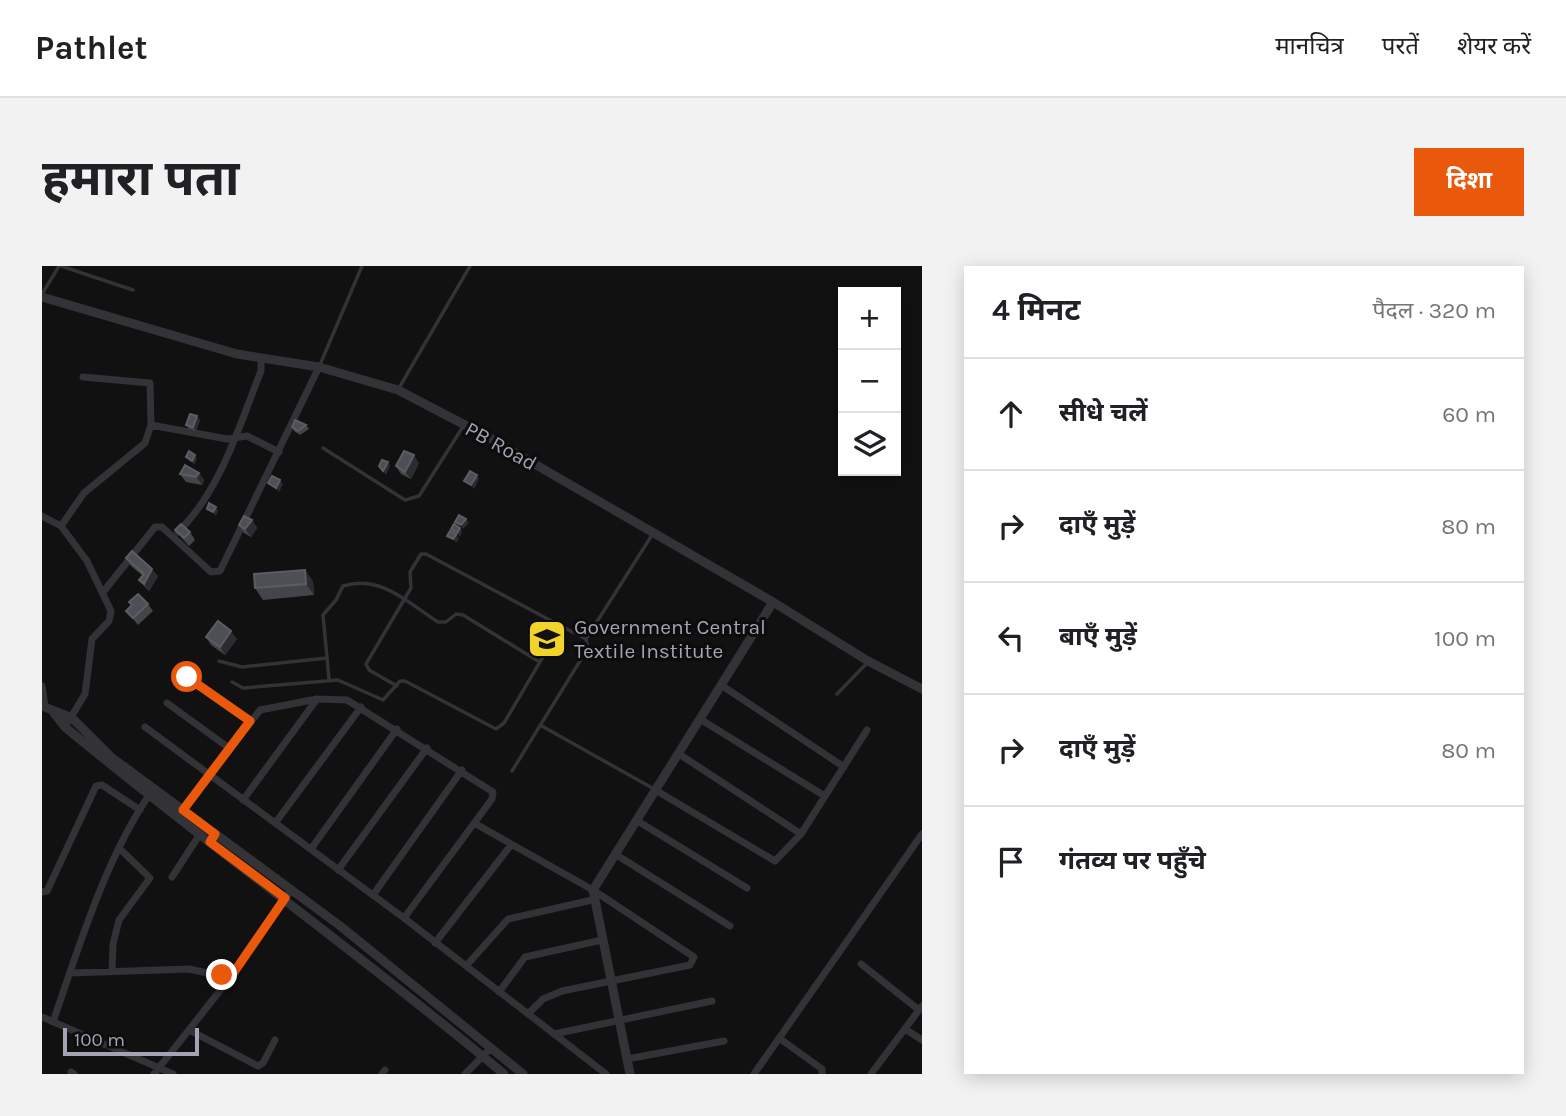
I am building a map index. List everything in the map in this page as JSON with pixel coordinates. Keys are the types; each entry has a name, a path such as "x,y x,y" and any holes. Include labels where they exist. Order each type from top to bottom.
{"street":[{"name":"PB Road","path":"42,296 237,354 319,367 398,390 773,602 868,661 922,689"},
{"path":"173,537 200,507 233,439 261,371 261,358"},
{"path":"104,592 155,527 162,527 211,572 220,571 319,367"},
{"path":"61,526 84,493 142,447 151,425 150,383 83,377"},
{"path":"151,425 233,439 247,436 279,452"},
{"path":"42,516 61,526 88,561 104,592 111,616 92,639 88,688 65,727"},
{"path":"630,1074 593,895 615,854 657,791 773,602"},
{"path":"187,677 250,721"},
{"path":"721,685 844,767"},
{"path":"42,686 43,706 54,713 72,718 151,792"},
{"path":"180,813 250,721 267,708 339,698 361,707 493,792 492,799 404,918"},
{"path":"243,800 317,699"},
{"path":"167,703 229,748"},
{"path":"276,822 361,707"},
{"path":"54,713 65,727 288,894 331,934 504,1074"},
{"path":"700,719 823,795"},
{"path":"145,727 404,918 606,1074"},
{"path":"311,849 397,729"},
{"path":"657,791 775,861 801,834 823,795 867,730"},
{"path":"338,870 427,748"},
{"path":"679,754 801,834"},
{"path":"373,895 462,770"},
{"path":"42,892 47,891 96,786 102,785 140,810"},
{"path":"53,1022 90,918 120,849 151,792"},
{"path":"180,813 200,834 213,838"},
{"path":"636,820 747,888"},
{"path":"474,823 694,957 690,965 551,995 528,1014"},
{"path":"172,877 200,834"},
{"path":"754,1074 922,834"},
{"path":"435,943 512,845"},
{"path":"112,971 113,944 119,920 150,878 120,849"},
{"path":"615,854 730,926"},
{"path":"288,894 339,925 523,1074"},
{"path":"153,1074 191,1031 288,894"},
{"path":"466,966 508,919 593,895"},
{"path":"331,934 339,925"},
{"path":"499,992 525,957 602,940"},
{"path":"861,964 921,1008 871,1074"},
{"path":"70,973 200,969 230,978"},
{"path":"554,1034 712,1001"},
{"path":"42,1017 173,1074"},
{"path":"905,1029 922,1040"},
{"path":"191,1031 258,1066 263,1063 275,1040"},
{"path":"779,1038 822,1069 822,1074"},
{"path":"627,1059 724,1041"},
{"path":"465,1074 491,1048"}],"lane":[{"path":"42,296 60,266 133,290"},
{"path":"319,367 362,266"},
{"path":"398,390 470,266"},
{"path":"323,448 405,500 412,501 419,496 464,425"},
{"path":"512,771 588,648 586,639 653,533"},
{"path":"397,686 369,670 366,664 411,588 411,568 421,554 426,554 586,639"},
{"path":"329,680 323,615 336,600 343,586 370,583 405,599 441,623 456,614 463,615 538,661"},
{"path":"232,682 243,688 329,680 344,682 383,700 402,680 496,729 503,723 561,626"},
{"path":"219,661 242,667 327,658"},
{"path":"837,694 868,661"},
{"path":"540,725 657,791"}],"building":[{"path":"190,414 197,416 193,427 186,425"},
{"path":"295,420 306,425 298,431 292,427"},
{"path":"189,451 195,455 192,461 186,457"},
{"path":"404,451 414,455 405,472 396,466"},
{"path":"382,460 388,462 383,471 379,466"},
{"path":"185,465 199,473 196,477 180,474"},
{"path":"470,471 477,475 471,485 464,481"},
{"path":"272,476 280,480 276,488 268,483"},
{"path":"209,503 216,507 213,512 207,509"},
{"path":"459,515 466,519 461,525 455,522"},
{"path":"244,516 252,520 245,529 239,525"},
{"path":"181,524 190,532 184,538 175,530"},
{"path":"454,524 460,528 457,533 451,529"},
{"path":"450,531 456,535 453,539 447,536"},
{"path":"132,551 152,569 144,584 139,580 144,574 126,558"},
{"path":"305,570 306,584 255,588 254,574"},
{"path":"138,594 148,604 133,618 126,611 132,605 129,602"},
{"path":"218,621 231,631 220,647 206,637"}],"place":[{"name":"Government Central Textile Institute","path":"547,639"}],"route":[{"path":"187,677 250,721 183,810 215,834 210,842 285,898 230,978 222,975"}]}
